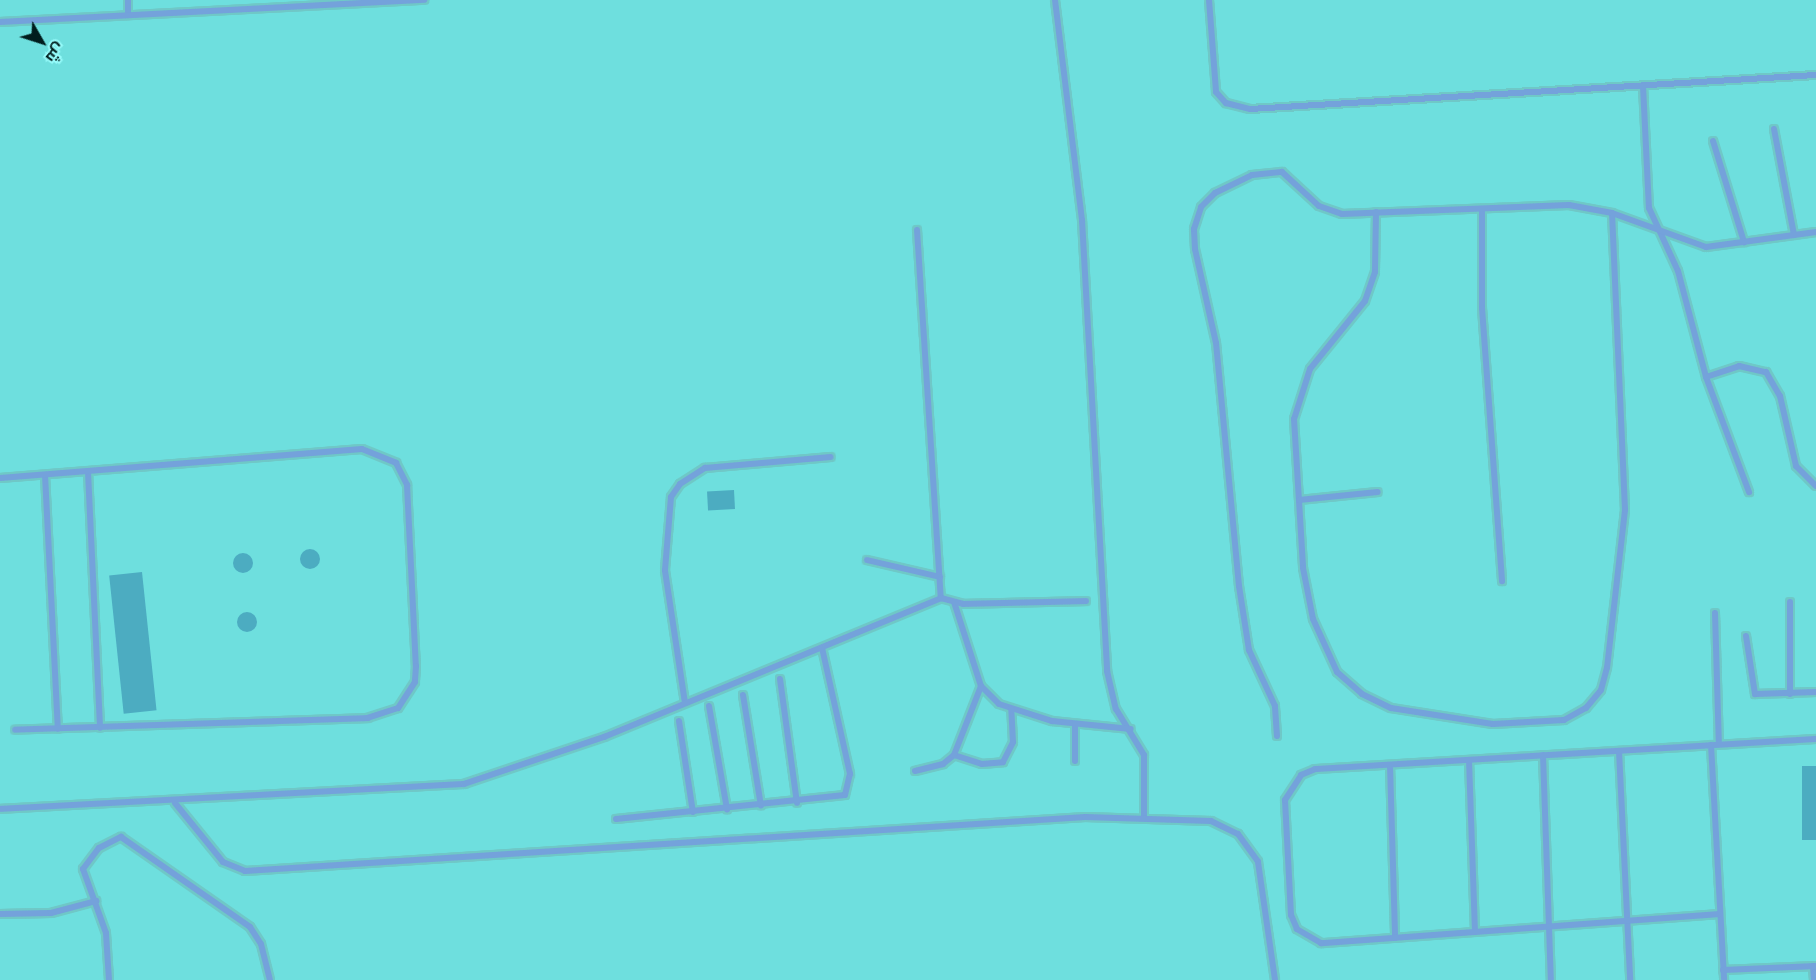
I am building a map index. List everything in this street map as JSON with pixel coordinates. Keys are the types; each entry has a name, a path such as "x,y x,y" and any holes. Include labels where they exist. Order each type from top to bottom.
{"lane":[{"path":"128,0 129,15"},
{"path":"0,22 424,0"},
{"path":"1055,0 1082,220 1107,671 1113,703 1131,729 1144,755 1144,816"},
{"path":"1209,0 1212,78 1216,92 1235,107 1816,75"},
{"path":"1643,86 1646,184 1657,232 1681,282 1706,377 1749,492"},
{"path":"1774,129 1794,235"},
{"path":"1713,141 1744,242"},
{"path":"1277,736 1275,706 1250,650 1239,586 1218,362 1194,229 1202,207 1215,193 1268,171 1294,179 1331,212 1482,210 1554,204 1612,213 1657,232 1706,247 1816,232"},
{"path":"1482,210 1482,308 1502,581"},
{"path":"1376,212 1376,272 1365,301 1325,346 1300,393 1294,419 1304,576 1320,644 1337,672 1362,694 1391,708 1492,724 1564,720 1586,708 1601,690 1607,668 1624,540 1612,213"},
{"path":"917,230 941,598"},
{"path":"1706,377 1739,366 1766,372 1780,396 1796,466 1816,486"},
{"path":"0,478 88,472 220,456 362,449 386,455 406,485 416,666 408,696 384,715 15,730"},
{"path":"685,704 665,570 671,497 680,484 705,468 831,457"},
{"path":"88,472 100,728"},
{"path":"45,475 58,729"},
{"path":"1299,500 1378,492"},
{"path":"867,560 940,577"},
{"path":"0,809 175,803 464,784 685,704 941,598 954,602 1086,601"},
{"path":"954,602 981,686 1011,709 1075,724 1131,729"},
{"path":"1790,602 1790,694"},
{"path":"1715,613 1719,744"},
{"path":"1746,636 1752,690 1761,696 1816,692"},
{"path":"616,819 839,798 851,782 822,648"},
{"path":"780,679 797,803"},
{"path":"915,771 936,767 954,755 981,686"},
{"path":"742,695 761,806"},
{"path":"710,706 727,809"},
{"path":"954,755 982,764 1003,762 1013,742 1011,709"},
{"path":"680,721 693,812"},
{"path":"1075,724 1075,761"},
{"path":"1720,914 1321,943 1297,929 1290,915 1284,815 1288,793 1302,775 1316,769 1816,739"},
{"path":"1711,745 1724,980"},
{"path":"1619,751 1629,980"},
{"path":"1543,755 1551,980"},
{"path":"1469,760 1475,932"},
{"path":"1390,765 1395,938"},
{"path":"175,803 223,862 245,872 1144,816 1211,820 1250,846 1266,895 1275,980"},
{"path":"109,980 106,933 83,869 88,858 109,840 133,841 250,927 261,944 270,980"},
{"path":"0,914 51,913 96,901"},
{"path":"1723,970 1815,966 1814,980"}],"shaded area":[{"path":"0,0 1816,0 1816,980 0,980"}],"building":[{"path":"734,490 735,509 708,510 707,491"},
{"path":"310,549 317,552 320,559 317,566 310,569 303,566 300,559 303,552"},
{"path":"243,553 250,556 253,563 250,570 243,573 236,570 233,563 236,556"},
{"path":"142,572 157,710 124,714 109,575"},
{"path":"247,612 254,615 257,622 254,629 247,632 240,629 237,622 240,615"},
{"path":"1802,766 1816,766 1816,840 1802,840"}]}
